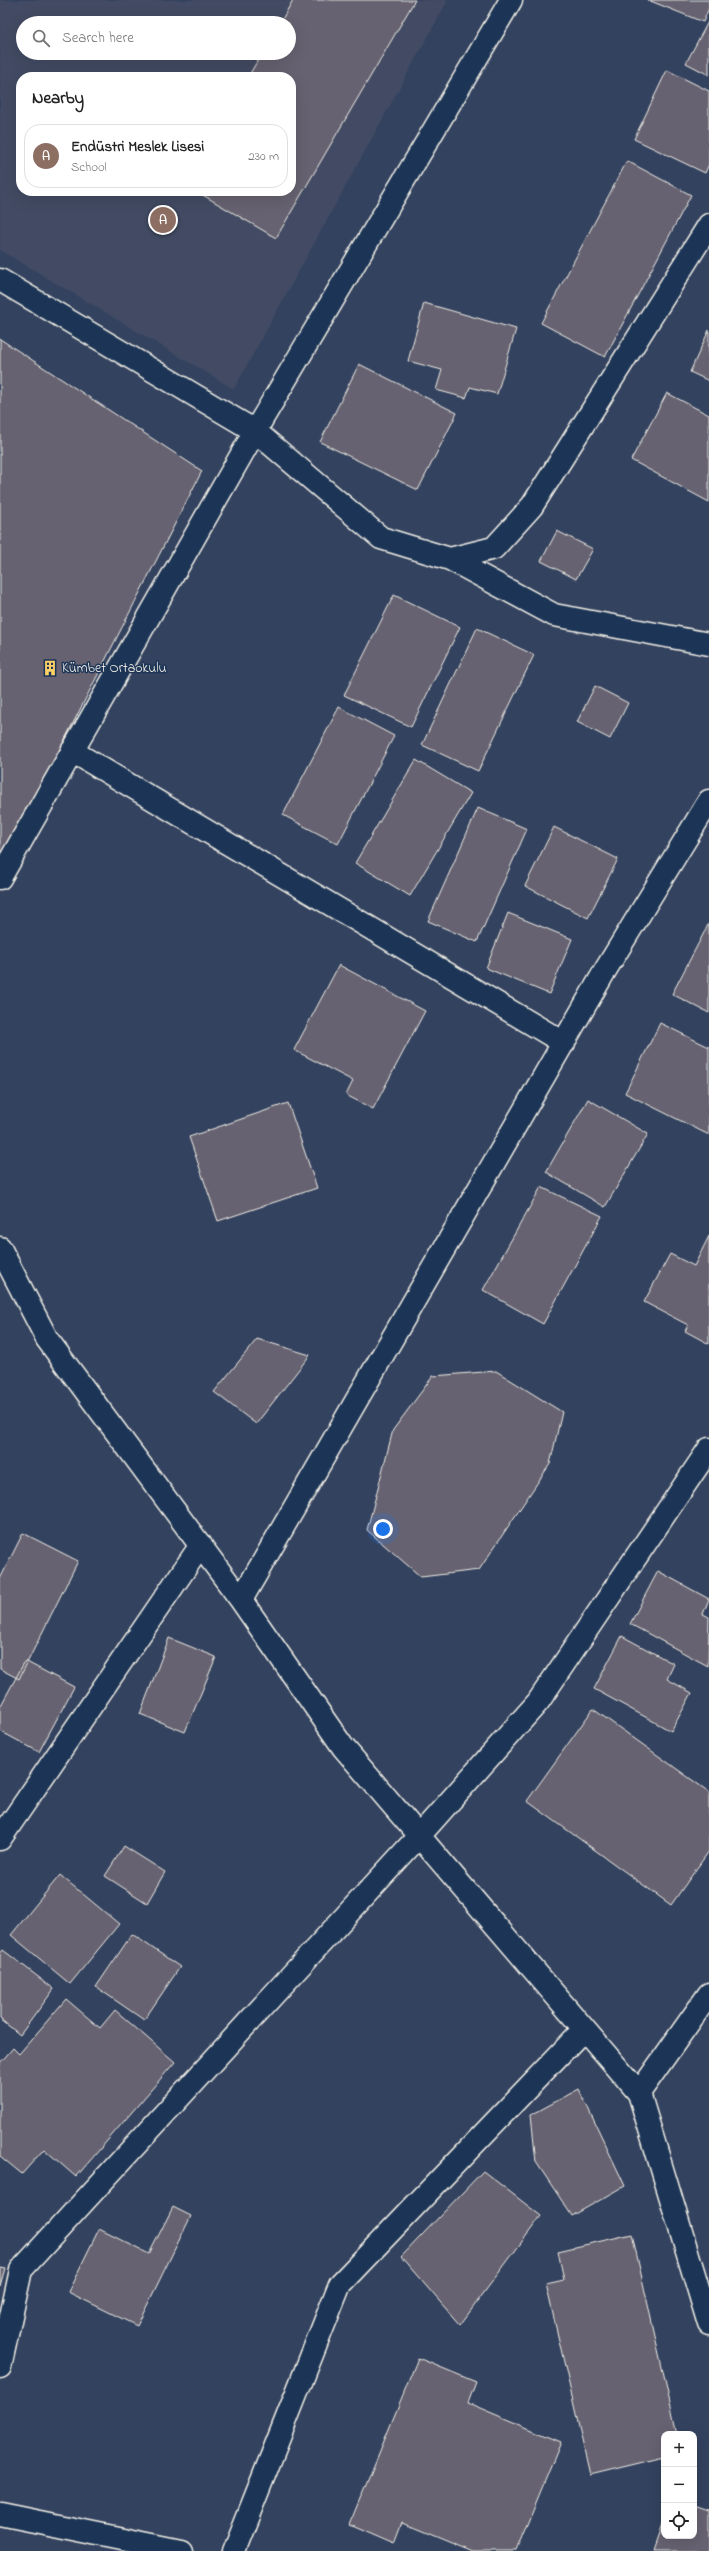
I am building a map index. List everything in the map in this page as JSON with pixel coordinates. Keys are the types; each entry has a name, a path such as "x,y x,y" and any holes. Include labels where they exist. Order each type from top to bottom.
{"street":[{"path":"0,878 255,430 511,0"},
{"path":"450,559 494,548 532,506 709,225"},
{"path":"0,280 255,430 381,538 450,559 554,615 709,644"},
{"path":"72,751 564,1043"},
{"path":"241,1600 564,1043 709,801"},
{"path":"0,1248 47,1339 241,1600 343,1747 639,2093 709,2324"},
{"path":"0,2367 22,2270 419,1836 538,1702 709,1449"},
{"path":"0,1839 201,1545"},
{"path":"639,2093 709,1994"},
{"path":"234,2551 340,2284 584,2029"},
{"path":"0,2514 182,2551"}],"shaded area":[{"path":"0,0 448,0 234,389 0,250"}],"building":[{"path":"293,0 415,0 276,238 205,196 296,196 296,72 251,72 258,60 296,60 296,16 284,16"},
{"path":"648,0 709,0 709,8 703,22"},
{"path":"709,20 709,75 686,63"},
{"path":"667,70 709,91 709,164 705,173 634,139"},
{"path":"627,161 691,195 605,357 541,323"},
{"path":"424,303 516,329 497,394 470,387 466,398 436,390 442,370 408,361"},
{"path":"709,330 709,381 690,372"},
{"name":"Kümbet Ortaokulu","path":"0,339 202,471 0,866"},
{"path":"359,364 457,413 418,490 320,442"},
{"path":"667,393 709,415 709,502 631,460"},
{"path":"557,531 593,549 576,579 541,561"},
{"path":"394,595 460,627 411,727 344,695"},
{"path":"477,628 534,655 478,771 422,745"},
{"path":"595,686 628,703 610,739 577,722"},
{"path":"339,707 394,736 338,844 283,815"},
{"path":"416,760 471,793 410,896 355,863"},
{"path":"478,808 527,829 477,942 428,921"},
{"path":"554,827 618,859 588,918 525,886"},
{"path":"508,913 572,939 549,994 486,968"},
{"path":"709,923 709,1013 672,994"},
{"path":"339,965 425,1011 373,1109 346,1095 353,1081 294,1050"},
{"path":"660,1023 709,1047 709,1135 625,1093"},
{"path":"588,1099 648,1134 605,1207 546,1172"},
{"path":"288,1103 317,1188 218,1221 189,1137"},
{"path":"541,1187 602,1216 543,1324 483,1290"},
{"path":"709,1236 709,1344 685,1331 688,1325 644,1302 670,1254 694,1266"},
{"path":"257,1339 310,1355 256,1424 214,1392"},
{"path":"496,1371 562,1412 550,1464 479,1570 421,1577 367,1530 393,1430 433,1376"},
{"path":"23,1533 78,1561 19,1679 0,1669 0,1579"},
{"path":"658,1571 709,1599 703,1614 709,1617 708,1666 630,1624"},
{"path":"622,1636 674,1664 667,1679 692,1693 671,1731 594,1689"},
{"path":"169,1638 216,1657 185,1732 140,1714"},
{"path":"25,1661 74,1687 39,1752 0,1731 0,1707"},
{"path":"593,1709 709,1792 709,1851 671,1905 527,1801"},
{"path":"124,1846 165,1872 147,1903 105,1876"},
{"path":"60,1875 119,1924 70,1984 11,1935"},
{"path":"132,1934 180,1967 144,2020 96,1987"},
{"path":"3,1950 54,1989 20,2035 0,2019 0,1954"},
{"path":"66,1999 100,2028 115,2010 175,2062 76,2177 44,2149 22,2174 0,2156 0,2063 13,2048 19,2054"},
{"path":"579,2089 625,2186 572,2216 536,2162 531,2115"},
{"path":"483,2171 541,2216 460,2325 401,2257"},
{"path":"173,2207 191,2216 137,2326 68,2292 99,2229 149,2254"},
{"path":"632,2234 676,2431 661,2431 661,2458 590,2475 546,2284 564,2280 558,2251"},
{"path":"0,2267 5,2268 0,2286"},
{"path":"418,2358 476,2382 468,2403 561,2442 516,2551 472,2551 402,2522 394,2543 350,2524"},
{"path":"697,2506 709,2510 709,2551 653,2551 661,2528 661,2539 697,2539"}],"place":[{"name":"Endüstri Meslek Lisesi","path":"163,220"},
{"name":"Kümbet Ortaokulu","path":"50,668"}]}
